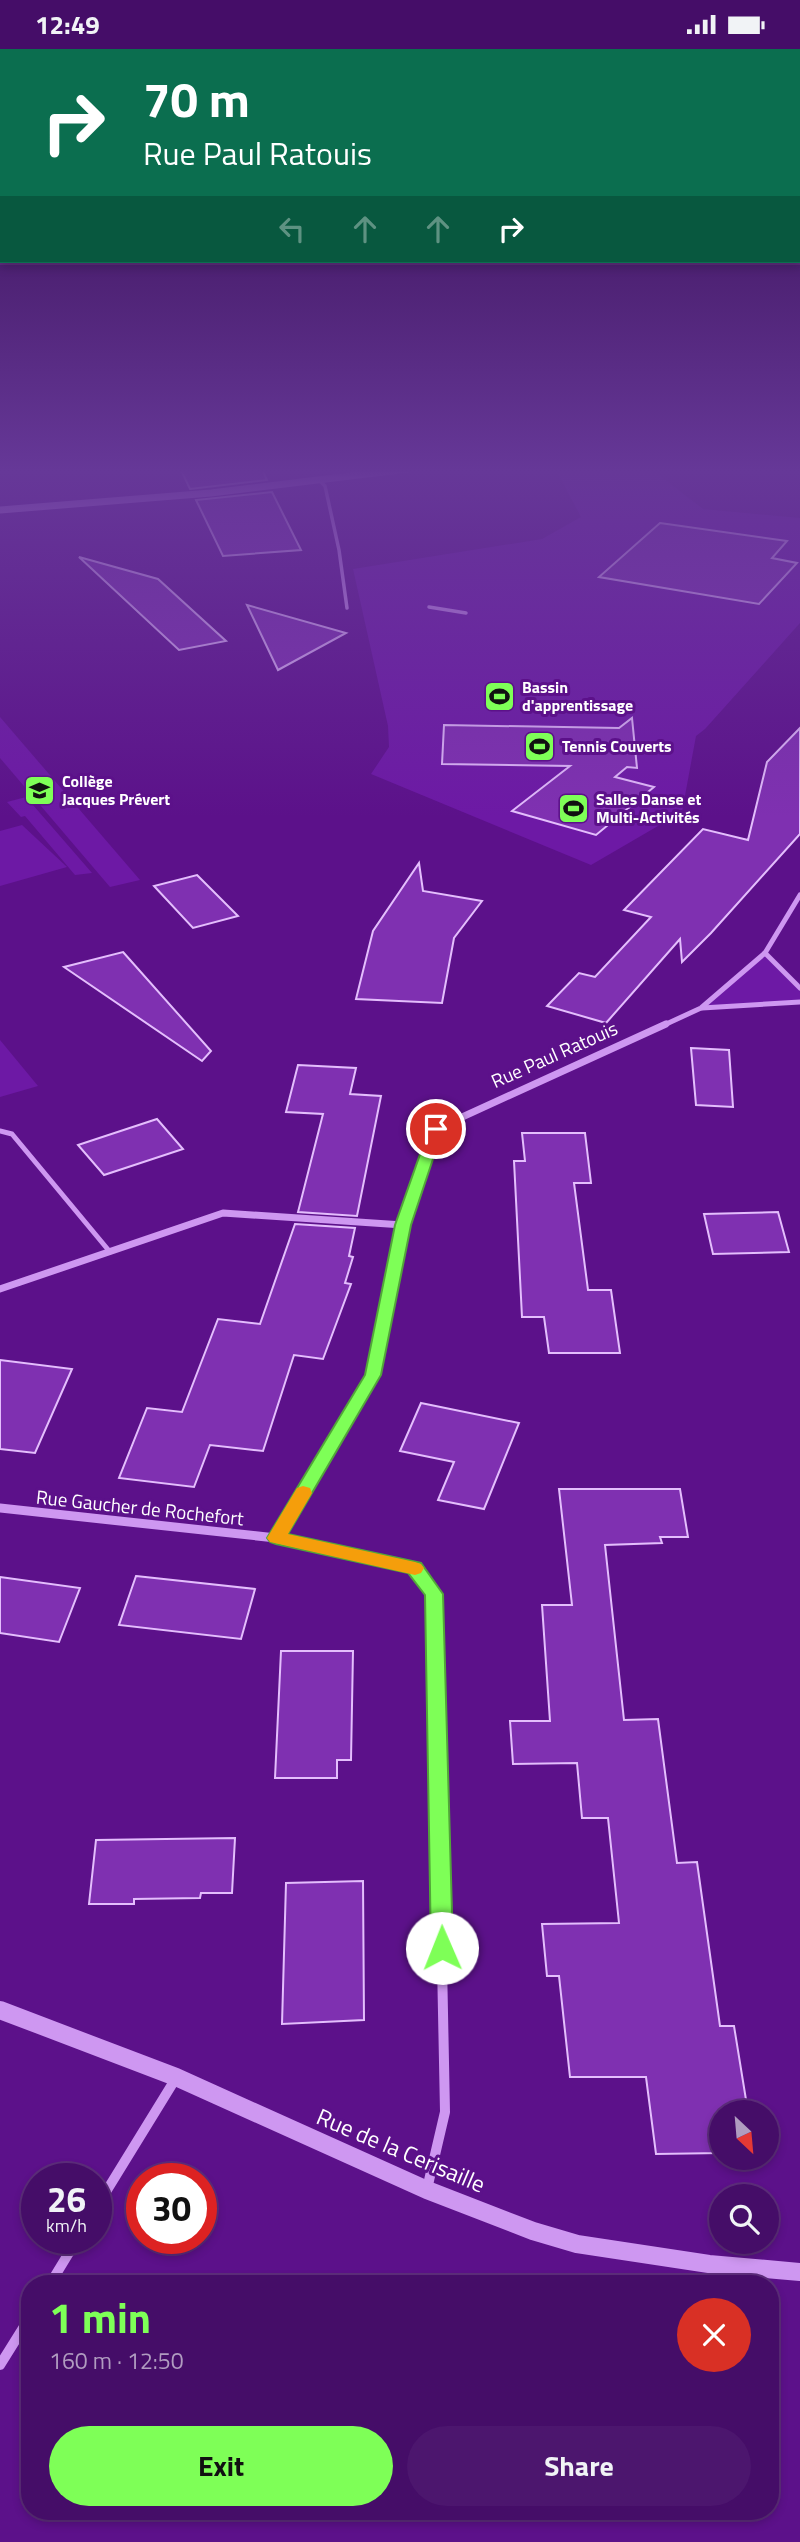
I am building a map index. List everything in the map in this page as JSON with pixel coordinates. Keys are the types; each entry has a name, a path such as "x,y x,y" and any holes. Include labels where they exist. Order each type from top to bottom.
{"street":[{"name":"Rue Paul Ratouis","path":"276,1538 373,1375 403,1225 436,1129 702,1008 765,953 800,895"},
{"path":"765,953 800,988"},
{"path":"702,1008 800,1002"},
{"path":"0,1289 223,1213 403,1225"},
{"name":"Rue Gaucher de Rochefort","path":"0,1507 276,1538"},
{"path":"276,1538 414,1568 434,1594 445,2112 427,2190"},
{"name":"Rue de la Cerisaille","path":"0,2010 176,2077 427,2190 533,2231 577,2244 709,2264 800,2272"},
{"path":"112,2183 176,2077"},
{"path":"55,2275 68,2254"},
{"path":"0,2365 21,2331"}],"lane":[{"path":"344,584 347,608"},
{"path":"429,607 466,613"},
{"path":"0,1131 12,1134 110,1252"}],"shaded area":[{"path":"356,584 800,584 800,623 696,736 682,812 591,865 371,774 389,747 388,726"},
{"path":"0,717 140,880 110,887 0,758"},
{"path":"26,797 92,873 75,875 25,816 21,817 7,802"},
{"path":"22,825 67,867 0,886 0,831"},
{"path":"765,953 800,988 800,1002 702,1008"},
{"path":"0,1040 38,1086 0,1097"}],"building":[{"path":"108,584 164,584 226,641 179,650"},
{"path":"642,584 777,584 759,604"},
{"path":"247,605 346,633 278,670"},
{"path":"632,718 637,768 627,767 615,777 654,787 596,835 512,811 570,766 442,764 444,725 619,728"},
{"path":"800,728 800,834 711,933 682,962 680,939 606,1023 547,1006 579,973 595,977 651,917 624,910 703,829 748,840 767,762"},
{"path":"419,863 423,891 482,901 454,938 442,1003 356,999 373,931"},
{"path":"197,875 238,916 193,928 154,886"},
{"path":"123,952 211,1051 202,1061 64,967"},
{"path":"691,1048 729,1050 733,1107 696,1105"},
{"path":"298,1065 356,1068 350,1094 381,1096 357,1216 298,1212 323,1114 286,1112"},
{"path":"157,1119 183,1149 104,1175 78,1145"},
{"path":"522,1133 585,1133 591,1183 574,1183 588,1290 611,1290 620,1353 549,1353 544,1317 522,1317 514,1161 525,1161"},
{"path":"778,1212 789,1252 713,1254 704,1214"},
{"path":"295,1224 355,1228 349,1256 353,1257 345,1283 351,1284 323,1359 294,1355 263,1451 210,1445 194,1487 119,1478 147,1408 182,1412 218,1319 260,1324"},
{"path":"0,1360 72,1369 35,1453 0,1449"},
{"path":"421,1403 519,1423 484,1509 438,1500 454,1462 400,1451"},
{"path":"559,1489 680,1489 688,1537 660,1537 662,1543 605,1545 624,1720 658,1719 677,1863 697,1862 720,2026 734,2026 746,2100 709,2100 709,2153 656,2154 646,2077 570,2077 559,1976 547,1976 542,1924 619,1923 608,1818 582,1818 577,1763 513,1764 510,1721 550,1721 542,1605 572,1605"},
{"path":"136,1576 255,1589 241,1639 119,1625"},
{"path":"0,1577 80,1588 59,1642 0,1633"},
{"path":"281,1651 353,1651 351,1760 337,1760 337,1778 275,1778"},
{"path":"235,1838 232,1893 201,1893 200,1898 134,1899 134,1904 89,1904 96,1840"},
{"path":"363,1881 364,2020 282,2024 286,1883"}],"slow traffic":[{"path":"303,1493 276,1538 415,1568"}],"place":[{"name":"Bassin d'apprentissage","path":"499,696"},
{"name":"Tennis Couverts","path":"539,746"},
{"name":"Collège Jacques Prévert","path":"39,790"},
{"name":"Salles Danse et Multi-Activités","path":"573,808"}],"route":[{"path":"436,1129 403,1225 373,1375 276,1538 414,1568 434,1594 442,1948"}]}
